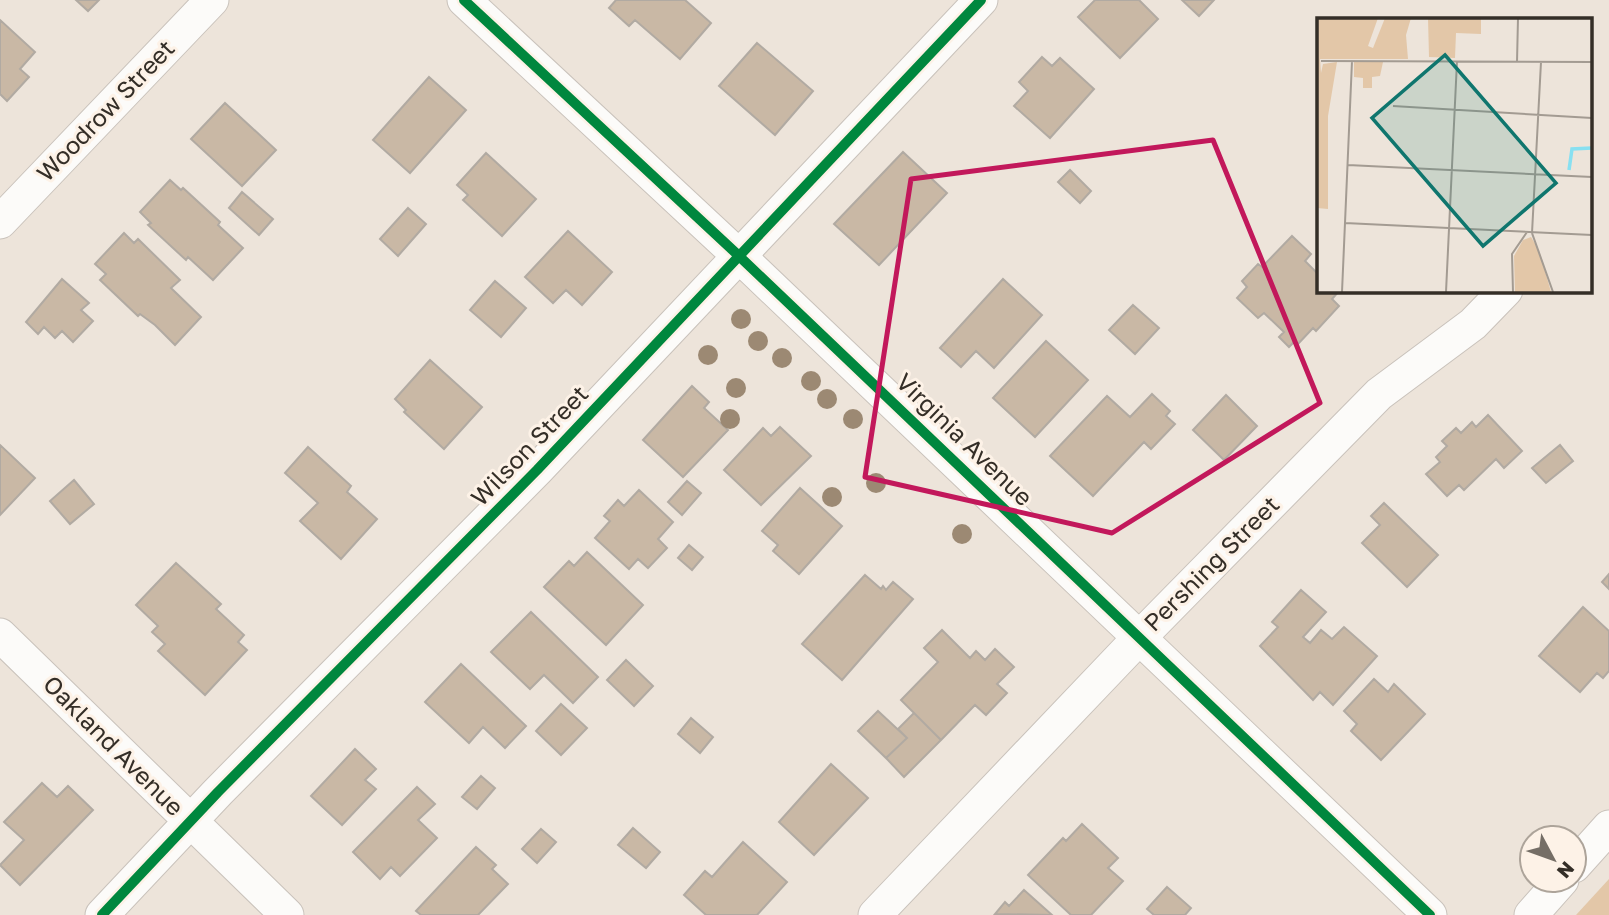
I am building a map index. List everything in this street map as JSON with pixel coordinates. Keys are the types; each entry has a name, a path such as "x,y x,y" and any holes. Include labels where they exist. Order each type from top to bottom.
{"street":[{"name":"Woodrow Street","path":"0,222 212,0"},
{"name":"Virginia Avenue","path":"464,0 739,256 1430,915"},
{"name":"Wilson Street","path":"102,915 189,821 537,470 981,0"},
{"name":"Pershing Street","path":"875,915 1140,637 1379,394 1473,324 1504,292"},
{"name":"Oakland Avenue","path":"0,635 288,915"},
{"path":"1588,850 1609,827"},
{"path":"1531,915 1550,894"}],"highlighted area":[{"path":"1213,140 1320,403 1112,533 865,477 911,179"}],"shaded area":[{"path":"1609,879 1609,915 1576,915"}],"building":[{"path":"76,0 99,0 88,11"},
{"path":"616,0 685,0 711,23 680,59 635,20 629,26 609,8"},
{"path":"1095,0 1139,0 1158,19 1120,58 1078,17"},
{"path":"1182,0 1214,0 1199,16"},
{"path":"0,20 35,52 20,69 29,77 7,101 0,94"},
{"path":"757,43 813,91 775,135 719,86"},
{"path":"1042,57 1052,66 1060,58 1094,89 1050,138 1014,106 1028,91 1019,82"},
{"path":"429,77 466,110 410,173 373,140"},
{"path":"225,103 276,150 242,186 191,139"},
{"path":"903,152 947,193 879,265 834,224"},
{"path":"486,153 536,199 502,236 463,200 468,195 457,185"},
{"path":"1070,170 1091,191 1080,203 1058,182"},
{"path":"170,180 181,190 183,188 220,222 218,225 243,248 213,280 188,257 186,260 148,225 151,223 140,212"},
{"path":"242,192 273,219 259,235 229,208"},
{"path":"408,208 426,224 398,256 380,239"},
{"path":"568,231 612,272 582,305 566,290 553,303 525,277"},
{"path":"124,233 134,243 138,239 180,280 171,288 201,317 175,345 155,325 140,314 138,316 100,280 106,274 95,264"},
{"path":"1292,236 1311,254 1305,261 1317,271 1317,292 1338,292 1332,299 1339,306 1316,331 1313,328 1297,345 1294,342 1289,347 1279,337 1284,332 1264,313 1258,318 1237,298 1247,287 1242,281 1258,264 1262,267"},
{"path":"62,279 89,303 81,310 93,321 73,342 62,331 55,338 44,327 38,334 26,322"},
{"path":"1003,279 1042,315 994,368 976,351 961,367 940,348"},
{"path":"495,281 526,308 501,337 470,310"},
{"path":"1133,305 1159,328 1135,354 1109,330"},
{"path":"1046,341 1088,380 1035,437 993,398"},
{"path":"430,360 482,407 444,449 404,412 406,410 395,399"},
{"path":"692,386 709,402 704,408 728,430 683,477 643,440"},
{"path":"1152,394 1170,411 1166,416 1175,424 1151,449 1144,442 1093,496 1050,456 1107,396 1130,417"},
{"path":"1226,395 1257,426 1224,460 1193,430"},
{"path":"1488,415 1522,451 1504,468 1496,459 1464,490 1459,485 1447,496 1426,474 1440,462 1436,457 1447,446 1442,441 1456,428 1461,433 1472,422 1476,427"},
{"path":"780,427 811,456 761,505 724,470 763,428 771,436"},
{"path":"0,445 35,478 0,515"},
{"path":"1560,445 1573,461 1546,483 1532,468"},
{"path":"308,447 351,486 347,492 377,519 341,559 300,521 318,503 285,473"},
{"path":"74,480 94,504 70,524 50,501"},
{"path":"687,481 701,493 682,515 668,502"},
{"path":"800,488 842,526 799,574 773,551 778,545 762,531"},
{"path":"639,490 673,522 658,539 667,548 648,568 638,559 629,569 595,538 610,521 604,516 618,500 624,506"},
{"path":"1384,503 1438,555 1407,587 1362,543 1380,525 1371,516"},
{"path":"689,545 703,557 692,570 678,558"},
{"path":"587,552 643,605 606,645 544,587 569,561 574,566"},
{"path":"176,563 221,604 216,609 244,635 238,642 247,650 205,695 158,651 165,644 152,632 158,626 136,605"},
{"path":"1609,574 1609,589 1602,582"},
{"path":"865,575 881,589 883,586 886,590 893,582 913,599 842,680 802,644"},
{"path":"1301,590 1326,612 1303,637 1310,643 1321,630 1332,639 1344,627 1377,656 1333,705 1320,692 1313,700 1260,646 1278,627 1272,622"},
{"path":"1583,607 1609,631 1609,671 1603,678 1597,673 1580,692 1539,656"},
{"path":"531,612 598,677 573,703 544,675 530,689 491,652"},
{"path":"942,630 970,658 976,651 985,660 995,649 1014,667 997,684 1007,693 986,715 975,705 941,740 901,700 938,662 924,648"},
{"path":"626,660 653,686 634,706 607,680"},
{"path":"461,664 526,726 505,748 483,727 469,743 425,702"},
{"path":"1374,679 1388,692 1394,684 1425,714 1381,760 1351,731 1357,724 1344,711"},
{"path":"561,704 587,728 561,755 536,731"},
{"path":"878,711 907,738 886,758 858,731"},
{"path":"914,713 941,740 904,777 886,758 907,738 898,729"},
{"path":"691,718 713,737 700,753 678,734"},
{"path":"355,749 376,769 365,780 376,789 342,825 311,796"},
{"path":"831,764 868,798 814,855 779,822"},
{"path":"481,776 495,788 477,809 462,797"},
{"path":"42,783 57,797 68,786 93,810 20,885 0,865 24,840 4,822"},
{"path":"417,787 435,804 418,820 437,838 400,876 391,867 380,879 353,852"},
{"path":"1082,824 1118,858 1108,868 1123,881 1091,915 1071,915 1028,875 1063,838 1066,841"},
{"path":"633,828 660,852 646,868 618,845"},
{"path":"541,829 556,842 537,863 522,849"},
{"path":"743,842 787,882 757,915 706,915 684,895 705,871 712,877"},
{"path":"476,847 496,865 492,869 508,884 478,915 421,915 416,911"},
{"path":"1167,887 1191,908 1185,915 1154,915 1147,909"},
{"path":"1024,890 1052,915 995,914 1005,902 1009,906"}],"cycle path":[{"path":"464,0 739,256 1430,915"},
{"path":"102,915 218,792 537,470 981,0"}]}
